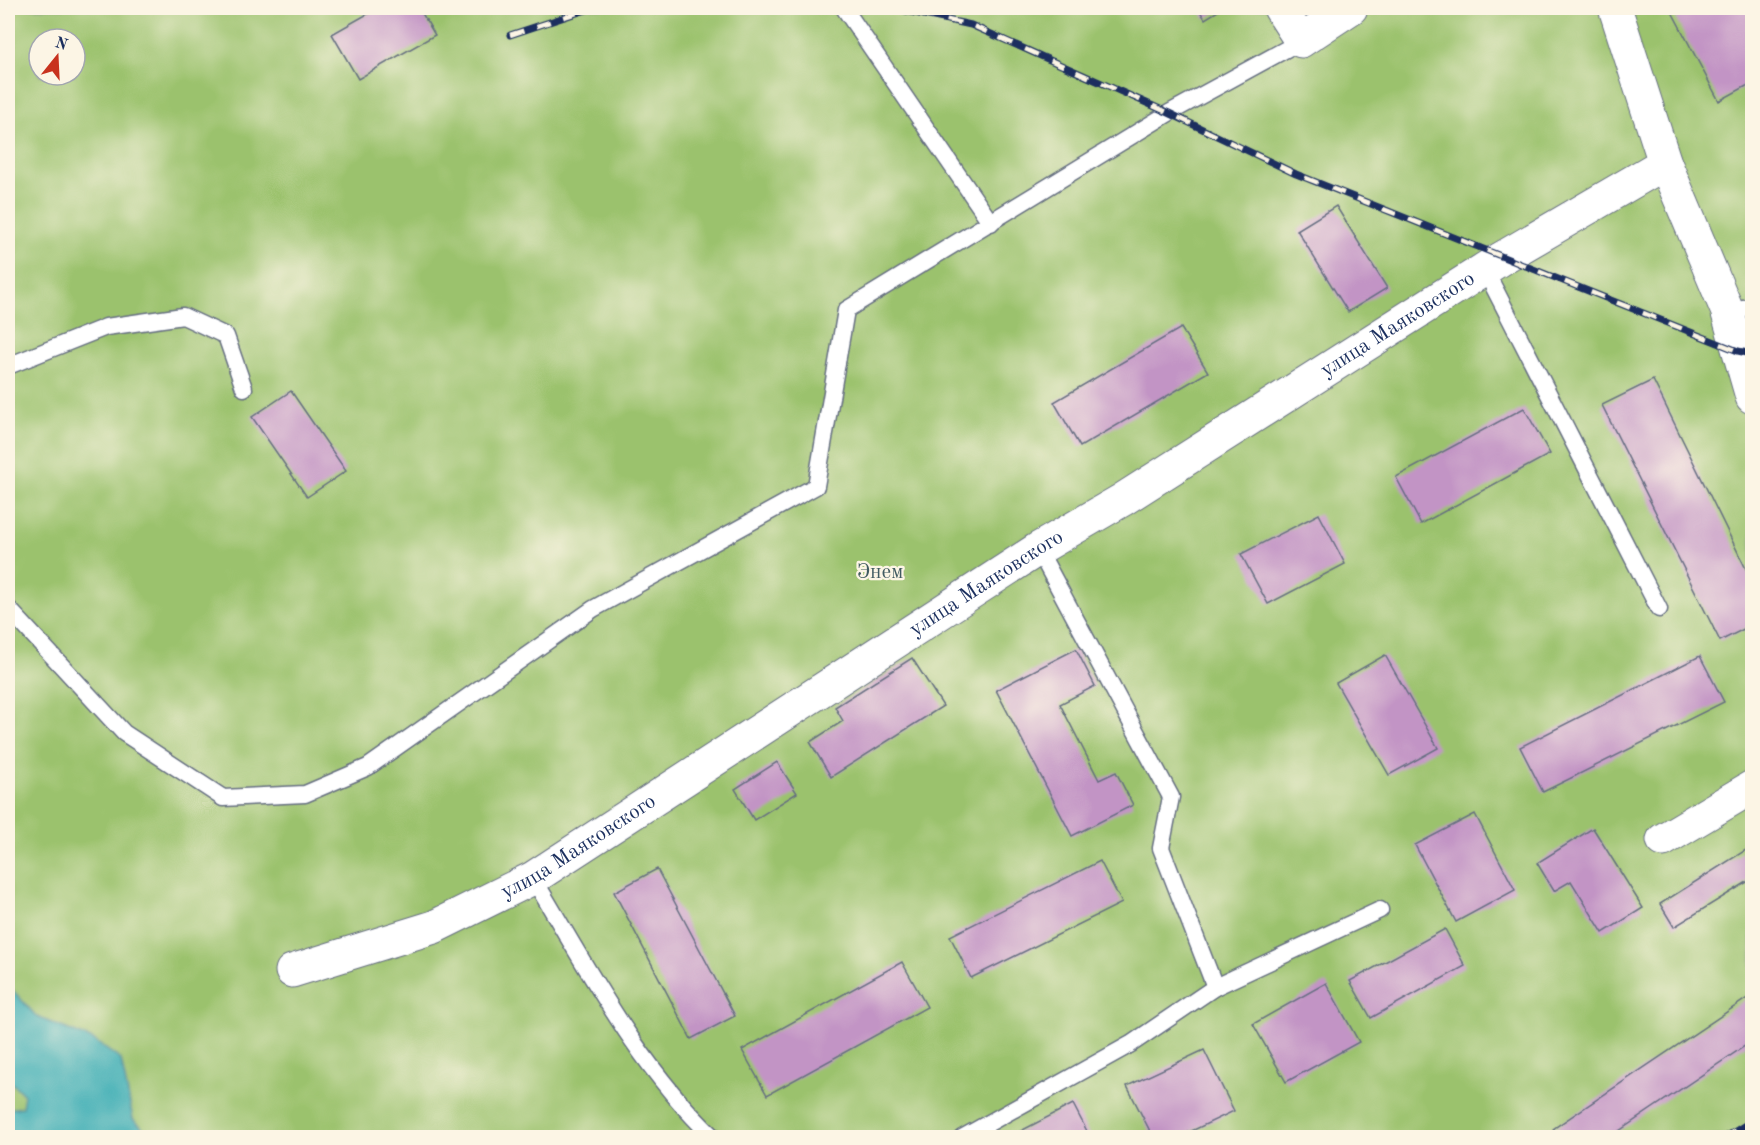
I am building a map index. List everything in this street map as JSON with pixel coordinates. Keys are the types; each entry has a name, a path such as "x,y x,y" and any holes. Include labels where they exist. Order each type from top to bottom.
{"street":[{"path":"1280,8 1301,41 1351,8"},
{"path":"1615,8 1665,163 1740,309 1752,397"},
{"name":"улица Маяковского","path":"292,971 434,927 532,878 1038,549 1122,500 1502,258 1665,163"},
{"path":"1664,840 1752,787"}],"lane":[{"path":"844,8 991,223"},
{"path":"8,608 124,733 223,798 305,794 368,767 593,609 816,486 846,310 1169,113 1301,41"},
{"path":"1485,270 1659,609"},
{"path":"8,366 106,327 183,316 226,336 244,388"},
{"path":"1038,549 1171,797 1161,848 1215,987"},
{"path":"532,878 622,1026 687,1113 714,1137"},
{"path":"962,1137 1131,1044 1215,987 1380,910"}],"green space":[{"name":"Энем","path":"8,8 1752,8 1752,1137 8,1137"}],"water":[{"path":"8,985 37,1017 93,1040 121,1060 133,1119 145,1130 172,1137 8,1137 8,1109 22,1107 24,1095 8,1082"}],"building":[{"path":"378,8 419,8 435,35 358,79 332,34"},
{"path":"1198,8 1223,8 1205,19"},
{"path":"1670,8 1752,8 1752,83 1719,101"},
{"path":"1336,206 1387,288 1348,312 1297,230"},
{"path":"1181,328 1208,372 1080,447 1054,402"},
{"path":"1653,380 1752,581 1752,625 1720,641 1602,405"},
{"path":"291,391 346,471 307,497 252,417"},
{"path":"1524,408 1550,454 1421,524 1396,477"},
{"path":"1319,514 1345,564 1268,604 1241,554"},
{"path":"1076,649 1095,686 1060,704 1099,780 1116,772 1133,805 1072,836 996,690"},
{"path":"1385,655 1438,748 1389,775 1336,683"},
{"path":"1700,656 1724,702 1543,792 1520,747"},
{"path":"912,658 943,706 831,777 810,742 843,721 835,707"},
{"path":"777,762 797,793 754,820 735,789"},
{"path":"1475,814 1515,890 1456,922 1415,845"},
{"path":"1593,828 1643,908 1603,933 1571,881 1554,891 1537,863"},
{"path":"1752,846 1752,879 1674,927 1660,904"},
{"path":"1100,861 1122,903 971,978 950,936"},
{"path":"657,869 735,1016 691,1039 614,892"},
{"path":"1445,929 1465,966 1371,1018 1350,981"},
{"path":"902,962 927,1007 767,1095 742,1050"},
{"path":"1326,983 1359,1042 1286,1082 1253,1024"},
{"path":"1752,995 1752,1041 1610,1137 1559,1137 1553,1129"},
{"path":"1204,1050 1234,1111 1179,1137 1153,1137 1127,1086"},
{"path":"1073,1104 1090,1137 1009,1137"}],"railway":[{"path":"510,35 592,8"},
{"path":"892,8 971,25 1169,113 1296,174 1738,351 1752,354"},
{"path":"1724,1138 1752,1121"}]}
